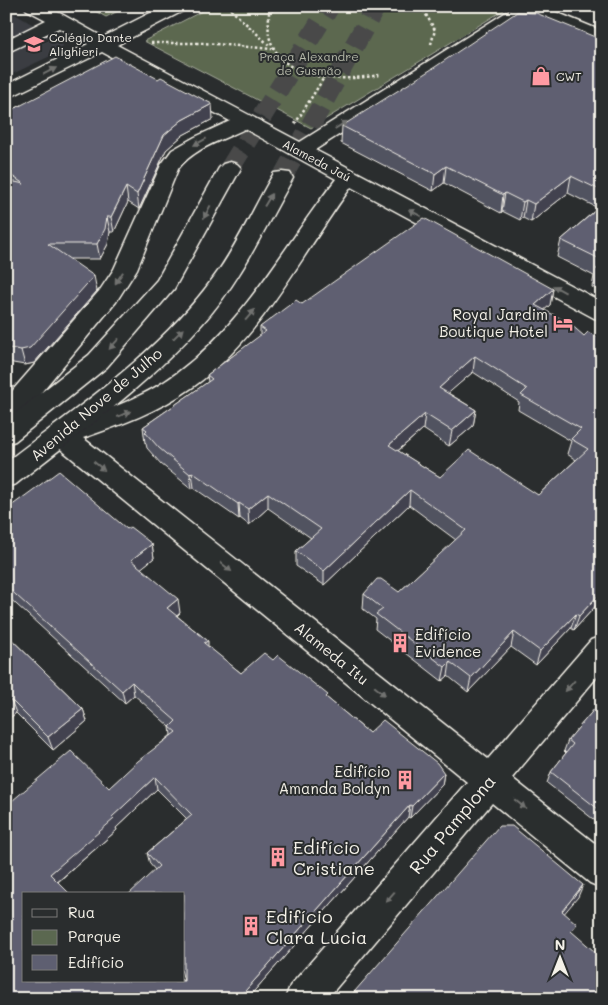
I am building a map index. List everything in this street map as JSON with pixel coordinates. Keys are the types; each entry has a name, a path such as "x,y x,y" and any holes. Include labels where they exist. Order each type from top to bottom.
{"street":[{"name":"Alameda Jaú","path":"32,6 602,312"},
{"path":"6,93 179,6"},
{"path":"300,151 526,7 599,34"},
{"path":"6,47 59,21"},
{"path":"11,400 108,296 125,269 168,169 179,154 202,141 245,122"},
{"name":"Avenida Nove de Julho","path":"6,434 98,361 166,284 230,168"},
{"path":"61,435 117,417 154,400 182,382 213,356 260,303 348,177"},
{"name":"Avenida Nove de Julho","path":"6,478 142,370 195,317 224,280 282,178"},
{"name":"Alameda Itu","path":"61,435 602,871"},
{"name":"Rua Pamplona","path":"303,999 602,649"}],"path":[{"path":"227,6 270,45 287,64 306,75 355,80 387,74"},
{"path":"270,45 266,28 269,13 277,6"},
{"path":"421,6 435,30 430,45"},
{"path":"147,43 204,43 274,49"},
{"path":"294,125 324,78"}],"shaded area":[{"name":"Colégio Dante Alighieri","path":"6,9 61,41 63,46 59,52 6,77"}],"green space":[{"path":"86,6 128,6 106,17"},
{"name":"Praça Alexandre de Gusmão","path":"212,6 495,6 504,10 311,128 144,41"}],"building":[{"path":"517,12 536,13 600,39 602,38 602,191 571,176 534,204 526,200 523,202 505,193 503,195 446,166 435,174 342,126 435,67"},
{"path":"115,56 158,79 161,77 212,104 182,120 164,135 137,194 126,187 111,217 107,217 105,229 97,244 48,244 94,276 30,348 21,350 9,348 6,346 6,180 24,184 6,172 6,113"},
{"path":"602,205 602,260 561,240"},
{"path":"424,218 553,289 535,305 569,323 584,336 588,332 602,340 602,591 579,616 576,614 540,651 514,632 471,678 450,662 445,667 376,614 383,609 364,594 377,579 381,579 399,592 466,530 410,490 324,571 296,551 321,529 268,493 248,509 238,504 192,472 190,474 159,448 145,432 147,430 143,427 212,379 207,375 266,331 260,327 296,300 302,304","holes":["475,356 527,389 521,395 581,429 571,439 588,449 538,495 469,450 440,477 389,445 425,414 452,431 476,410 439,388"]},
{"path":"602,264 602,272 596,269"},
{"path":"59,471 127,529 130,527 152,544 131,560 178,599 167,608 208,641 204,643 241,673 264,653 273,660 278,655 328,695 326,697 369,733 383,720 437,763 444,773 412,806 410,805 238,999 6,999 6,806 71,751 109,788 138,761 176,732 170,727 176,721 132,682 122,691 6,586 6,508","holes":["155,777 192,815 147,853 159,866 131,892 185,892 185,982 22,982 22,892 68,892 50,874 114,819 112,817"]},
{"path":"6,634 83,709 48,737 11,700 6,704"},
{"path":"602,700 602,812 551,772 573,744 568,740"},
{"path":"499,826 512,826 583,885 562,911 577,924 571,931 602,958 602,999 348,999"}],"tunnel":[{"path":"230,168 330,6"},
{"path":"282,178 376,6"}],"place":[{"name":"Colégio Dante Alighieri","path":"34,44"},
{"name":"CWT","path":"541,76"},
{"name":"Royal Jardim Boutique Hotel","path":"563,323"},
{"name":"Edifício Evidence","path":"400,643"},
{"name":"Edifício Amanda Boldyn","path":"405,780"},
{"name":"Edifício Cristiane","path":"278,857"},
{"name":"Edifício Clara Lucia","path":"251,926"}]}
